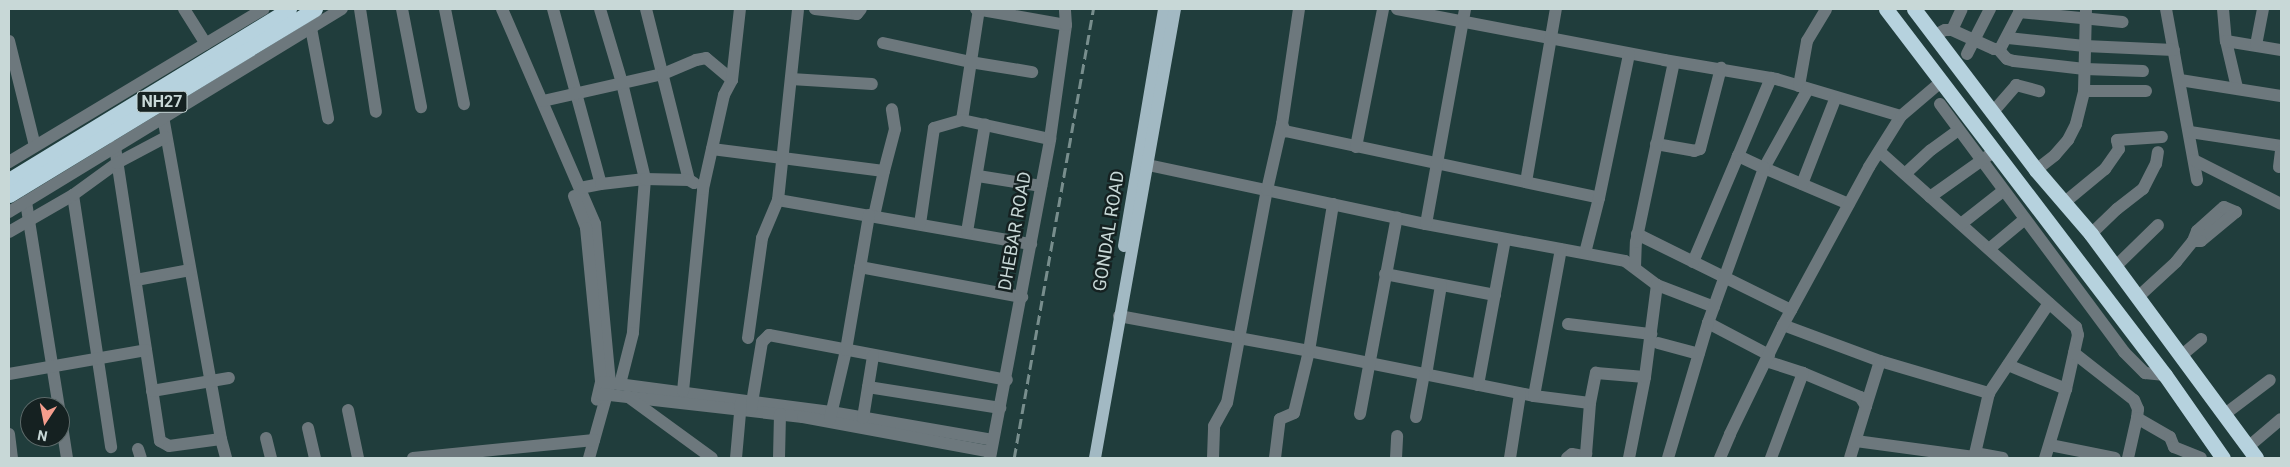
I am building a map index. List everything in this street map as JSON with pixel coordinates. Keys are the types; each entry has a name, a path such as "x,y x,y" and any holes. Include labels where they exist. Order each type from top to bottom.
{"highway":[{"name":"NH27","path":"9,180 289,9"},
{"name":"NH27","path":"9,195 315,9"},
{"path":"1886,9 1941,82 1989,155 2165,375 2223,458"},
{"path":"1914,9 2036,170 2091,234 2252,452"}],"main road":[{"name":"GONDAL ROAD","path":"1087,458 1164,9"},
{"path":"1095,458 1175,9"}],"street":[{"path":"184,9 206,44"},
{"path":"9,162 264,9"},
{"path":"9,212 342,9"},
{"path":"360,9 376,112"},
{"path":"402,9 421,107"},
{"path":"445,9 464,104"},
{"path":"492,9 558,157 584,222 609,387"},
{"path":"502,9 595,224 609,387"},
{"path":"553,9 601,184"},
{"path":"582,458 609,387 633,333 645,179 622,83 600,9"},
{"path":"646,9 689,180"},
{"path":"683,391 703,188 724,95 732,80 740,9"},
{"path":"748,338 762,238 778,200 797,9"},
{"path":"815,9 857,14 862,9"},
{"path":"962,120 978,9 1066,25"},
{"name":"DHEBAR ROAD","path":"992,450 1050,139 1066,25 1065,9"},
{"path":"1213,458 1214,426 1227,403 1267,190 1282,124 1298,9"},
{"path":"1356,147 1383,9"},
{"path":"1397,9 1629,54 1721,68 1771,78 1901,116"},
{"path":"1426,224 1435,164 1465,9"},
{"path":"1526,182 1556,9"},
{"path":"1668,458 1724,275 1764,168 1804,87 1807,41 1826,9"},
{"path":"1952,30 1962,9"},
{"path":"1967,54 1990,9"},
{"path":"2166,9 2190,132 2197,180"},
{"path":"2224,9 2226,41 2238,88"},
{"path":"2256,45 2263,9"},
{"path":"1998,49 2003,47 2020,10 2086,14 2123,22"},
{"path":"2036,170 2055,155 2072,134 2084,91 2086,14"},
{"path":"311,28 328,118"},
{"path":"1933,36 1945,30 1952,30 1998,49 2002,55 2014,61 2085,69 2143,71"},
{"path":"2008,38 2086,46 2174,50"},
{"path":"9,41 35,146"},
{"path":"2226,41 2281,50"},
{"path":"883,43 970,62 1032,72"},
{"path":"1584,253 1599,198 1629,54"},
{"path":"543,101 663,74 696,60 706,58 732,80"},
{"path":"1635,268 1637,234 1674,62"},
{"path":"1656,144 1694,151 1700,148 1721,68"},
{"path":"1693,262 1771,78"},
{"path":"791,79 872,84"},
{"path":"2180,80 2281,96"},
{"path":"1720,458 1783,325 1869,167 1901,116 1941,82"},
{"path":"1992,113 2016,85 2039,91"},
{"path":"2084,91 2146,91"},
{"path":"1802,184 1836,97"},
{"path":"1940,104 1959,130 1989,155 2004,191 2124,352 2145,373 2165,375"},
{"path":"830,418 846,350 860,267 895,129 892,109"},
{"path":"163,118 226,458"},
{"path":"920,224 934,128 962,120 1050,139"},
{"path":"1282,124 1285,131 1293,134 1599,198"},
{"path":"967,232 978,176 985,125"},
{"path":"1905,174 1931,150 1959,130"},
{"path":"2190,132 2281,146"},
{"path":"9,232 72,195 117,163 166,137"},
{"path":"2065,202 2105,169 2119,149 2117,140 2162,137"},
{"path":"114,148 160,440 164,444 177,446 221,438"},
{"path":"712,149 884,170"},
{"path":"2279,167 2281,151"},
{"path":"1880,152 2076,327 2078,335 2066,389 2045,458"},
{"path":"2091,234 2116,209 2143,189 2156,164 2158,152"},
{"path":"1930,197 1989,155"},
{"path":"1738,156 1849,204"},
{"path":"2194,160 2281,204"},
{"path":"1148,165 1426,224 1625,261 1657,285 1714,307"},
{"path":"978,176 1041,186"},
{"path":"580,188 645,179 689,180 703,188"},
{"path":"1961,224 2004,191"},
{"path":"72,195 110,447"},
{"path":"778,200 1031,244"},
{"path":"26,202 57,397"},
{"path":"1275,458 1280,419 1294,413 1308,351 1333,204"},
{"path":"1360,414 1397,217"},
{"path":"1989,249 2025,219"},
{"path":"2115,267 2158,225"},
{"path":"1637,234 1724,275 1791,310"},
{"path":"1478,385 1505,238"},
{"path":"2138,297 2176,262 2194,241"},
{"path":"1534,396 1560,249"},
{"path":"860,267 1022,297"},
{"path":"136,280 190,270"},
{"path":"1385,274 1495,295"},
{"path":"1416,418 1441,285"},
{"path":"1629,458 1645,377 1655,339 1657,285"},
{"path":"1974,456 1989,393 2049,303"},
{"path":"1119,316 1308,351 1520,394 1590,403"},
{"path":"1708,323 1767,358 1860,397 1866,406"},
{"path":"1568,324 1655,339 1699,354"},
{"path":"1783,325 1880,362 1989,393"},
{"path":"736,458 746,405 762,342 764,337 768,335 1006,380"},
{"path":"2182,355 2201,339"},
{"path":"9,374 146,350"},
{"path":"2074,354 2134,400 2138,408 2128,458"},
{"path":"863,418 873,356"},
{"path":"1850,458 1880,362"},
{"path":"2008,365 2066,389"},
{"path":"1567,458 1572,454 1583,456 1586,454 1590,403 1596,373 1645,377"},
{"path":"1771,458 1803,373"},
{"path":"152,391 229,378"},
{"path":"2224,414 2270,380"},
{"path":"609,387 683,391 780,414 830,418 863,418 992,450"},
{"path":"609,387 627,396 712,458"},
{"path":"868,387 1000,408"},
{"path":"1510,458 1520,394"},
{"path":"627,396 746,405 830,418 992,450"},
{"path":"348,410 358,458"},
{"path":"779,458 780,414"},
{"path":"2136,418 2170,437 2174,446 2201,458"},
{"path":"2252,452 2281,419"},
{"path":"308,428 314,458"},
{"path":"9,434 12,458"},
{"path":"1396,458 1397,436"},
{"path":"266,438 270,458"},
{"path":"413,458 525,453 590,441"},
{"path":"588,458 590,441"},
{"path":"1856,442 2003,458"},
{"path":"2050,445 2115,458"}],"railway":[{"path":"1014,458 1093,9"}]}
